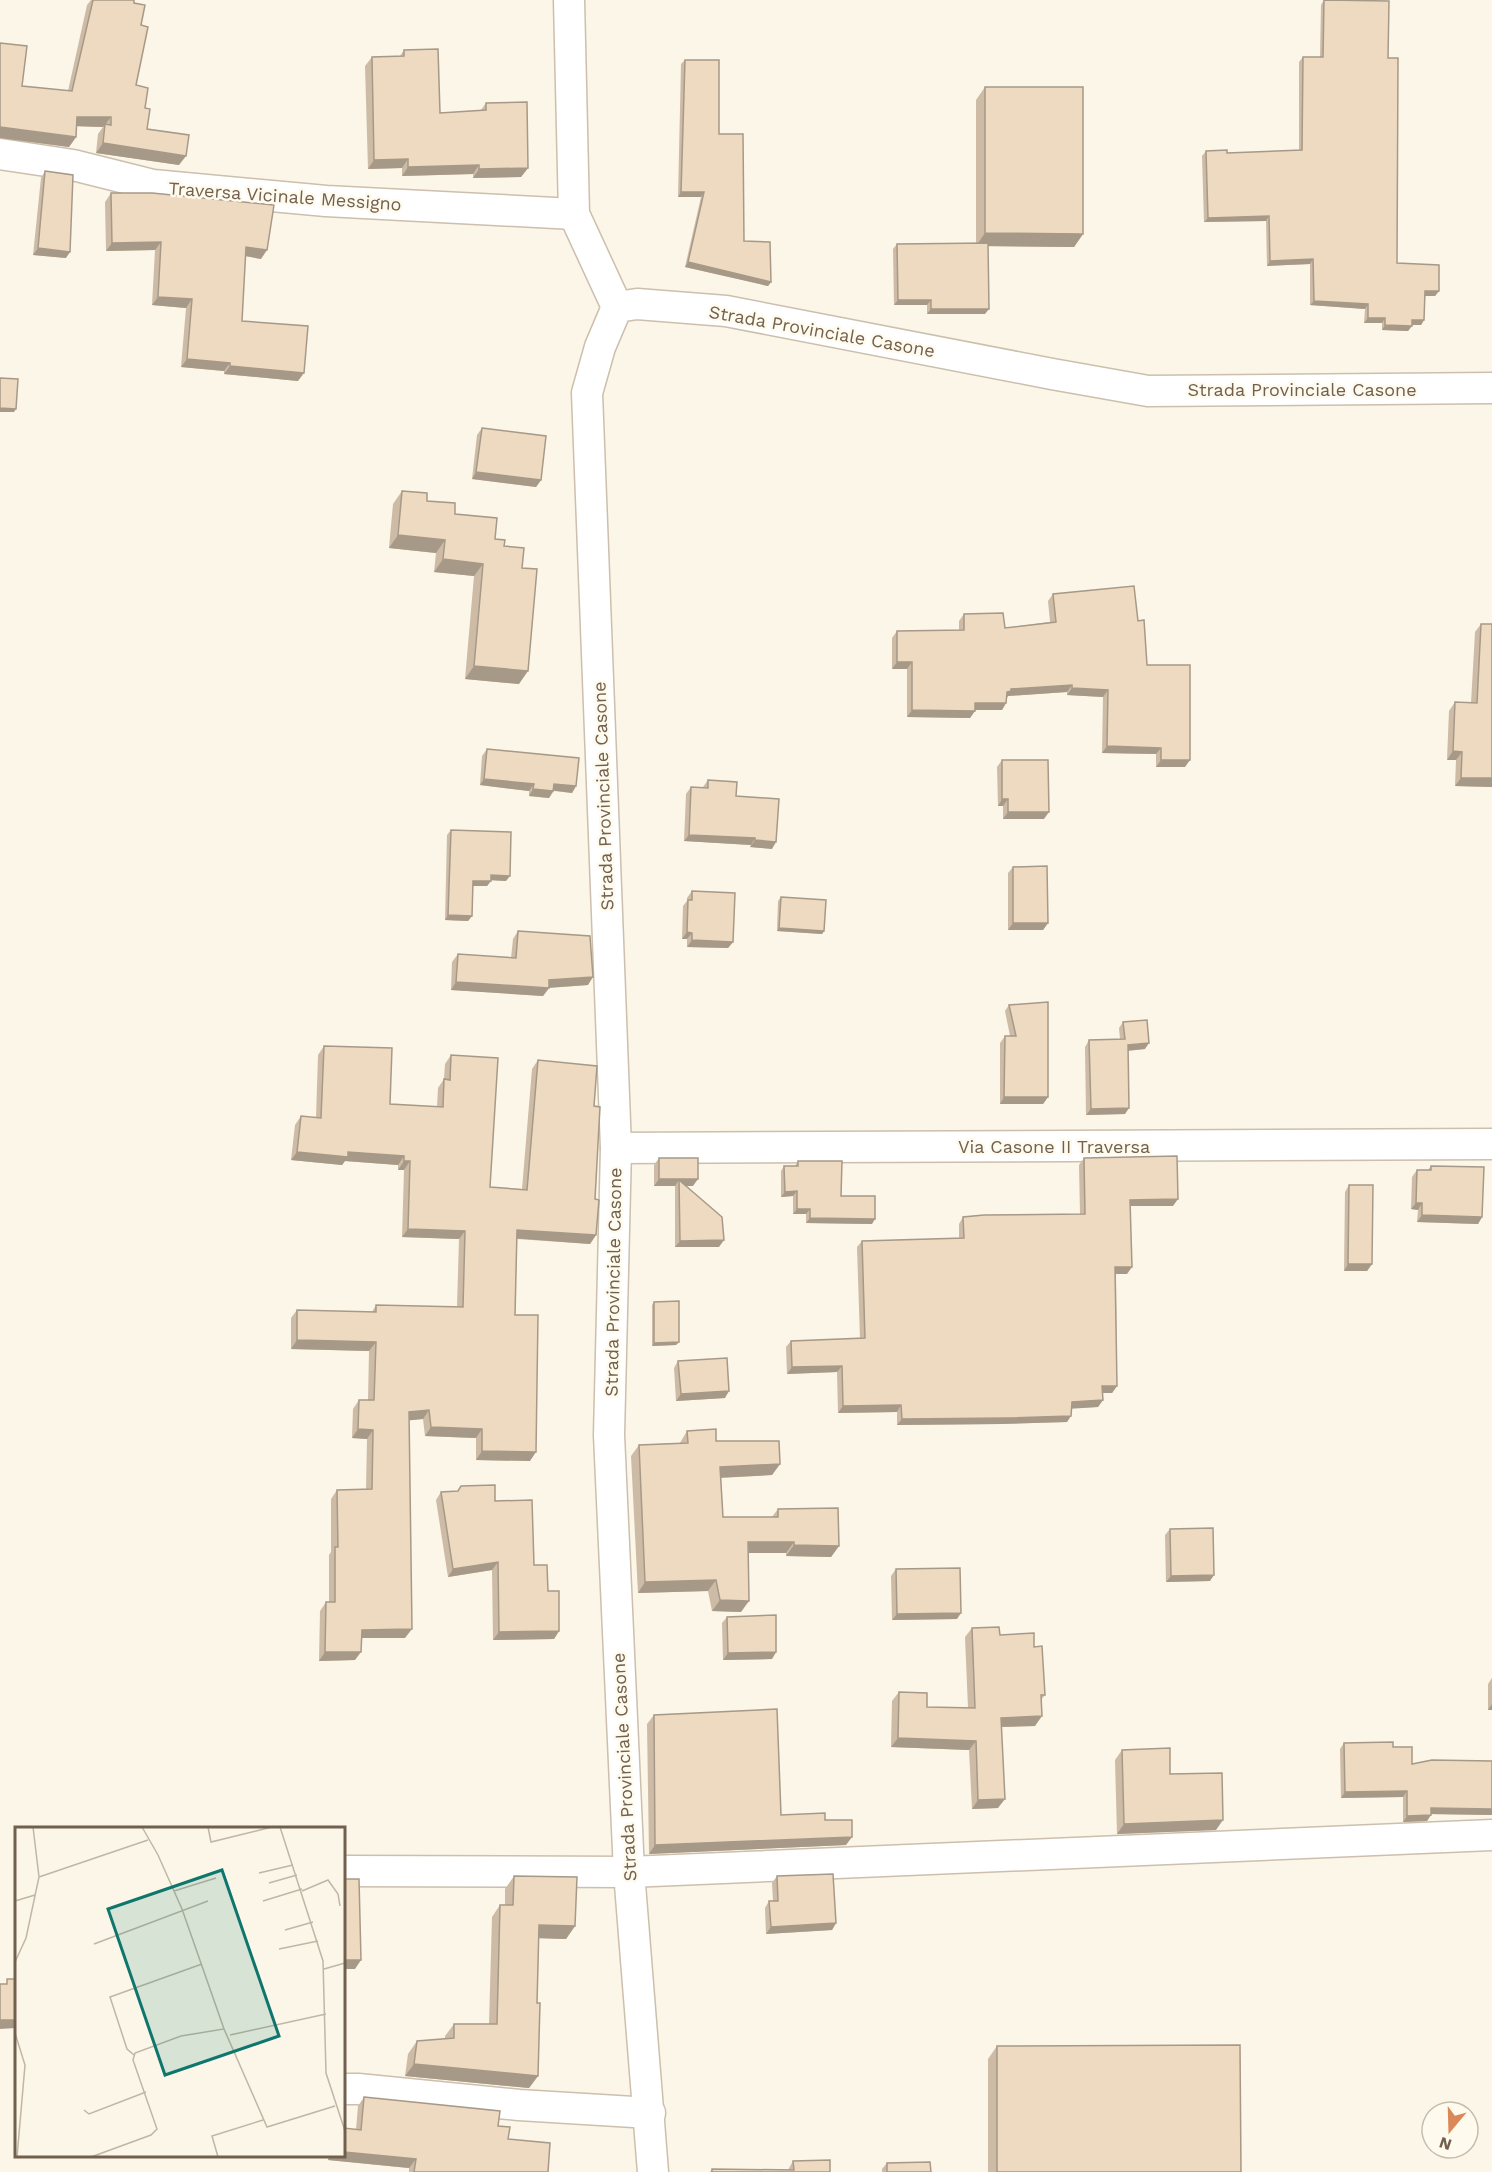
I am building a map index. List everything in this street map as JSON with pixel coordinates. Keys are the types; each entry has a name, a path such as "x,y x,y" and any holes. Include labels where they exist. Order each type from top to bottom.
{"street":[{"path":"569,0 574,214 618,307"},
{"name":"Traversa Vicinale Messigno","path":"0,154 73,165 153,185 326,201 574,214"},
{"name":"Strada Provinciale Casone","path":"653,2172 629,1872 609,1435 616,1148 587,393 600,348 618,307 637,304 726,311 1052,374 1148,390 1492,388"},
{"name":"Via Casone II Traversa","path":"616,1148 1492,1144"},
{"path":"345,1870 629,1872 1492,1835"},
{"path":"345,2089 519,2105 650,2113"}],"building":[{"path":"93,0 134,0 134,3 145,5 141,25 148,27 136,85 148,88 145,108 150,109 147,129 189,135 186,156 103,143 105,124 111,125 111,117 77,117 76,137 0,127 0,43 27,46 22,86 72,91"},
{"path":"1324,0 1389,1 1388,58 1398,58 1397,263 1439,265 1439,291 1425,291 1424,320 1412,320 1412,326 1385,325 1385,318 1368,318 1368,304 1314,301 1313,259 1270,261 1269,216 1208,218 1206,151 1227,150 1227,153 1302,150 1303,57 1323,57"},
{"path":"438,49 440,113 486,110 486,103 527,102 528,168 479,169 479,165 408,167 408,159 374,160 372,57 404,56 404,50"},
{"path":"685,60 719,60 719,134 743,134 744,241 770,242 771,282 688,262 704,192 681,192"},
{"path":"985,87 1083,87 1083,234 985,233"},
{"path":"45,171 73,175 70,252 38,248"},
{"path":"111,193 152,193 274,205 267,250 246,247 242,321 308,326 304,373 230,366 230,363 187,359 192,299 158,297 161,242 112,243"},
{"path":"988,243 989,309 931,309 931,300 898,300 897,244"},
{"path":"0,378 18,379 16,409 0,408"},
{"path":"482,428 546,436 541,480 476,472"},
{"path":"402,491 427,493 427,501 455,503 455,514 497,518 495,539 505,540 504,546 524,548 522,568 537,569 528,671 474,666 483,564 443,559 445,540 398,535"},
{"path":"1134,586 1138,621 1144,620 1147,665 1190,665 1190,760 1161,760 1161,748 1107,746 1108,690 1072,688 1072,685 1011,689 1007,692 1006,703 975,703 975,711 912,710 912,662 897,662 897,631 964,630 964,614 1003,613 1005,628 1056,622 1053,594"},
{"path":"1481,624 1492,624 1492,778 1461,778 1462,752 1453,751 1455,702 1477,703"},
{"path":"487,749 579,758 576,786 554,784 553,791 533,789 534,784 484,779"},
{"path":"1002,760 1048,760 1049,812 1008,812 1008,799 1002,799"},
{"path":"708,780 737,782 736,796 779,799 776,842 755,840 755,838 689,835 691,787 708,788"},
{"path":"451,830 511,832 510,876 491,875 491,881 473,881 472,916 448,915"},
{"path":"1047,866 1048,923 1013,923 1013,867"},
{"path":"692,891 735,893 733,942 692,940 692,933 687,932 688,900 692,900"},
{"path":"781,897 826,900 824,931 779,928"},
{"path":"518,931 590,936 593,977 549,980 549,988 456,982 458,954 516,958"},
{"path":"1048,1002 1048,1097 1004,1097 1005,1036 1016,1036 1009,1005"},
{"path":"1147,1020 1149,1043 1128,1045 1129,1108 1091,1109 1089,1040 1125,1039 1123,1022"},
{"path":"324,1046 392,1048 390,1104 443,1107 444,1079 450,1080 451,1055 498,1058 490,1187 527,1190 538,1060 597,1066 594,1106 600,1107 595,1199 599,1200 596,1235 517,1230 515,1315 538,1315 536,1452 482,1451 482,1429 431,1427 429,1410 409,1412 412,1629 362,1630 361,1652 325,1652 326,1602 335,1602 335,1547 338,1547 337,1490 372,1489 373,1430 358,1429 359,1400 374,1400 376,1342 297,1340 297,1310 376,1312 376,1305 463,1307 465,1231 408,1229 410,1161 404,1161 404,1156 348,1152 348,1157 297,1152 301,1116 321,1118"},
{"path":"1177,1156 1178,1199 1130,1200 1132,1267 1115,1267 1117,1386 1102,1386 1103,1400 1072,1402 1071,1416 902,1419 901,1405 843,1406 842,1366 792,1367 791,1341 865,1338 862,1241 964,1238 963,1217 1085,1214 1084,1158"},
{"path":"659,1158 698,1158 698,1179 659,1179"},
{"path":"798,1161 842,1161 841,1196 875,1196 875,1219 810,1218 810,1209 797,1209 797,1191 785,1192 784,1166 798,1166"},
{"path":"1431,1166 1484,1167 1482,1217 1422,1215 1422,1203 1416,1203 1417,1170 1431,1170"},
{"path":"679,1180 722,1217 724,1240 680,1241"},
{"path":"1349,1185 1373,1185 1372,1264 1348,1264"},
{"path":"679,1301 679,1342 654,1343 654,1302"},
{"path":"727,1358 729,1391 681,1394 678,1361"},
{"path":"716,1429 716,1441 779,1441 780,1464 720,1467 723,1517 778,1517 778,1509 838,1508 839,1546 794,1545 794,1542 748,1542 749,1601 720,1600 716,1580 645,1582 639,1445 688,1443 687,1431"},
{"path":"495,1485 495,1501 532,1500 534,1565 547,1565 548,1591 559,1591 559,1631 499,1632 498,1562 453,1569 441,1492 458,1491 461,1486"},
{"path":"1213,1528 1214,1575 1171,1576 1170,1529"},
{"path":"960,1568 961,1613 897,1614 896,1569"},
{"path":"776,1615 776,1652 728,1653 727,1617"},
{"path":"999,1627 1000,1635 1034,1633 1034,1647 1042,1646 1045,1695 1041,1695 1042,1716 1001,1718 1005,1799 978,1800 976,1741 898,1738 899,1692 927,1693 927,1707 975,1708 972,1628"},
{"path":"777,1709 781,1815 825,1813 825,1820 852,1820 852,1837 655,1845 654,1715"},
{"path":"1393,1742 1393,1747 1412,1747 1412,1764 1432,1760 1492,1761 1492,1809 1431,1808 1431,1815 1407,1816 1407,1791 1345,1792 1344,1743"},
{"path":"1170,1748 1170,1774 1222,1773 1223,1820 1124,1824 1122,1750"},
{"path":"833,1874 836,1923 771,1927 769,1901 778,1901 777,1876"},
{"path":"514,1876 577,1877 575,1926 539,1925 538,2076 414,2064 417,2041 454,2038 454,2024 497,2024 500,1905 513,1905"},
{"path":"345,1879 359,1879 361,1960 345,1960"},
{"path":"7,1979 15,1979 15,2020 0,2020 0,1984 7,1984"},
{"path":"1240,2045 1241,2172 997,2172 997,2046"},
{"path":"364,2097 500,2111 498,2126 510,2127 508,2139 550,2143 548,2172 414,2172 416,2159 345,2152 345,2128 361,2130"},
{"path":"830,2160 830,2172 712,2172 712,2169 794,2170 793,2161"},
{"path":"930,2162 931,2172 887,2172 887,2163"}]}
